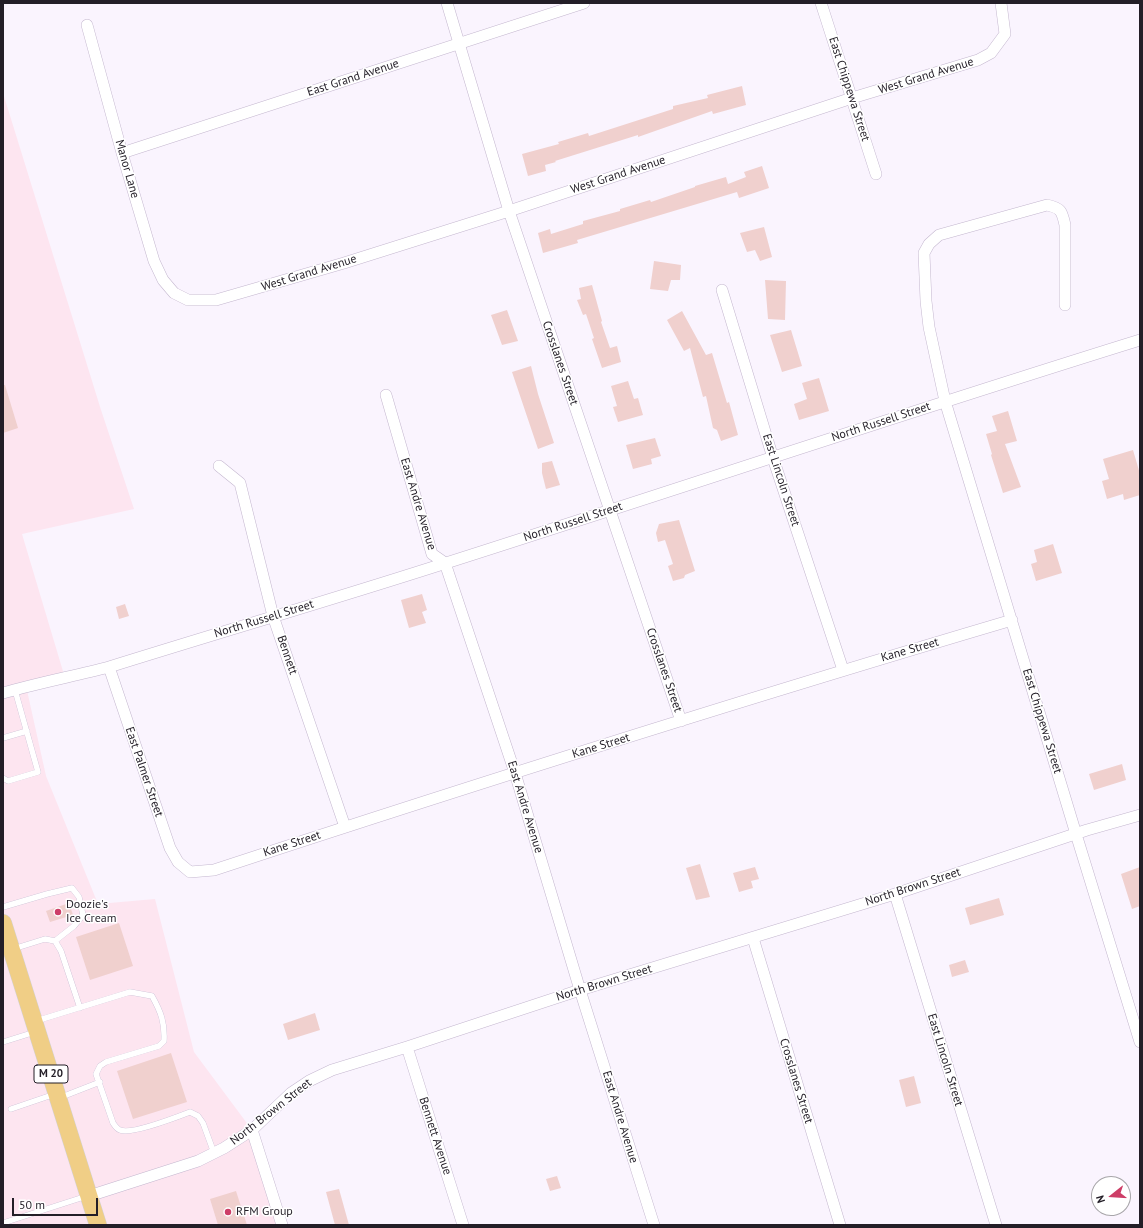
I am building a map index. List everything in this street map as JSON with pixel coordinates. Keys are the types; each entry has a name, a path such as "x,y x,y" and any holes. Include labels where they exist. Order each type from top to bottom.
{"main road":[{"name":"M 20","path":"3,923 98,1225"}],"street":[{"name":"Crosslanes Street","path":"447,3 510,211 681,721"},
{"name":"East Grand Avenue","path":"122,153 584,3"},
{"name":"East Chippewa Street","path":"821,3 876,174"},
{"name":"West Grand Avenue","path":"188,300 216,300 344,263 510,211 852,98 978,60 991,53 1005,34 1001,3"},
{"name":"Manor Lane","path":"87,25 122,153 154,261 163,280 174,292 188,300"},
{"name":"East Chippewa Street","path":"1065,305 1065,225 1062,214 1057,208 1047,205 939,235 929,244 924,253 925,288 929,327 945,401 1140,1042"},
{"name":"East Lincoln Street","path":"722,290 773,458 843,670"},
{"name":"North Russell Street","path":"3,694 26,686 109,667 445,563 773,458 945,401 1140,340"},
{"name":"East Andre Avenue","path":"386,395 432,554 445,563 515,773 580,990 654,1225"},
{"name":"Bennett","path":"219,466 240,483 273,616 345,827"},
{"name":"Kane Street","path":"190,872 214,870 345,827 843,670 1012,620"},
{"name":"East Palmer Street","path":"109,667 170,848 178,862 190,872"},
{"name":"North Brown Street","path":"89,1196 198,1161 224,1148 252,1130 291,1093 309,1081 332,1070 580,990 895,894 1140,814"},
{"name":"East Lincoln Street","path":"895,894 996,1225"},
{"name":"Crosslanes Street","path":"753,938 840,1225"},
{"name":"Bennett Avenue","path":"407,1047 463,1225"},
{"path":"252,1130 282,1225"}],"lane":[{"path":"3,778 8,781 38,772 15,690"},
{"path":"3,738 27,731"},
{"path":"3,907 72,888 79,897 83,915 74,926 56,941"},
{"path":"12,950 46,939 56,941 61,950 80,1008"},
{"path":"3,1042 36,1026 80,1008 130,992 152,996 160,1010 165,1028 164,1040 159,1046 106,1062 100,1066 96,1074 114,1124 118,1130 137,1130 190,1112 198,1116 203,1124 214,1153"},
{"path":"10,1109 58,1096 100,1082"},
{"path":"3,1223 89,1196"}],"shaded area":[{"path":"3,93 101,410 134,509 22,534 65,678 26,686 46,776 98,904 155,899 194,1052 252,1130 282,1225 3,1225"}],"building":[{"path":"742,86 746,105 713,114 712,111 638,137 638,135 555,161 556,162 545,165 546,171 528,176 522,154 559,144 558,142 588,133 589,136 673,109 673,106 708,98 707,95"},
{"path":"762,166 769,188 739,198 737,192 577,240 578,243 543,253 538,233 550,229 551,234 583,224 583,221 620,211 620,209 650,200 651,202 695,186 726,177 728,184 746,177 744,172"},
{"path":"764,227 772,257 760,261 755,250 747,252 740,233"},
{"path":"654,261 681,265 680,280 671,280 668,291 650,289"},
{"path":"765,280 786,281 785,320 768,319"},
{"path":"592,285 602,321 601,322 610,348 617,346 621,362 602,368 592,339 594,338 586,314 583,315 577,300 581,299 579,288"},
{"path":"507,310 518,341 502,345 491,315"},
{"path":"682,311 706,355 712,353 727,403 729,402 738,435 721,441 717,430 713,428 706,396 703,397 690,348 684,351 667,320"},
{"path":"791,330 802,366 782,372 770,335"},
{"path":"531,366 538,394 554,443 538,449 512,372"},
{"path":"819,378 829,411 799,420 794,404 807,399 802,383"},
{"path":"628,381 634,399 638,398 643,415 618,422 613,407 617,406 611,386"},
{"path":"3,385 5,385 18,428 3,433"},
{"path":"1008,411 1017,441 1005,444 1021,487 1003,493 986,434 997,431 992,416"},
{"path":"655,438 661,456 651,459 652,464 633,469 626,445"},
{"path":"1133,450 1140,474 1140,495 1124,500 1123,494 1107,499 1102,481 1109,479 1103,459"},
{"path":"552,461 560,485 546,489 542,473 542,463"},
{"path":"679,520 695,571 685,575 684,578 673,581 668,566 673,564 665,540 658,542 656,533 659,524"},
{"path":"1053,544 1062,573 1036,581 1031,564 1037,562 1034,550"},
{"path":"422,594 427,610 422,612 426,623 409,628 401,600"},
{"path":"125,604 129,616 119,619 116,607"},
{"path":"1122,764 1126,780 1094,790 1089,774"},
{"path":"700,864 710,897 696,900 686,868"},
{"path":"755,867 759,879 751,881 753,888 739,892 733,873"},
{"path":"1140,867 1140,906 1132,909 1121,874"},
{"path":"999,898 1004,915 970,925 965,908"},
{"path":"69,903 73,915 50,922 46,911"},
{"path":"119,923 133,966 90,980 76,937"},
{"path":"965,960 969,972 952,977 949,965"},
{"path":"315,1013 320,1030 288,1040 283,1024"},
{"path":"171,1053 187,1102 133,1119 117,1071"},
{"path":"914,1076 921,1103 906,1107 899,1080"},
{"path":"557,1176 561,1188 550,1191 546,1179"},
{"path":"339,1189 349,1225 335,1225 326,1192"},
{"name":"RFM Group","path":"236,1191 247,1225 218,1225 210,1199"}],"place":[{"name":"Doozie's Ice Cream","path":"58,912"},
{"name":"RFM Group","path":"228,1212"}]}
